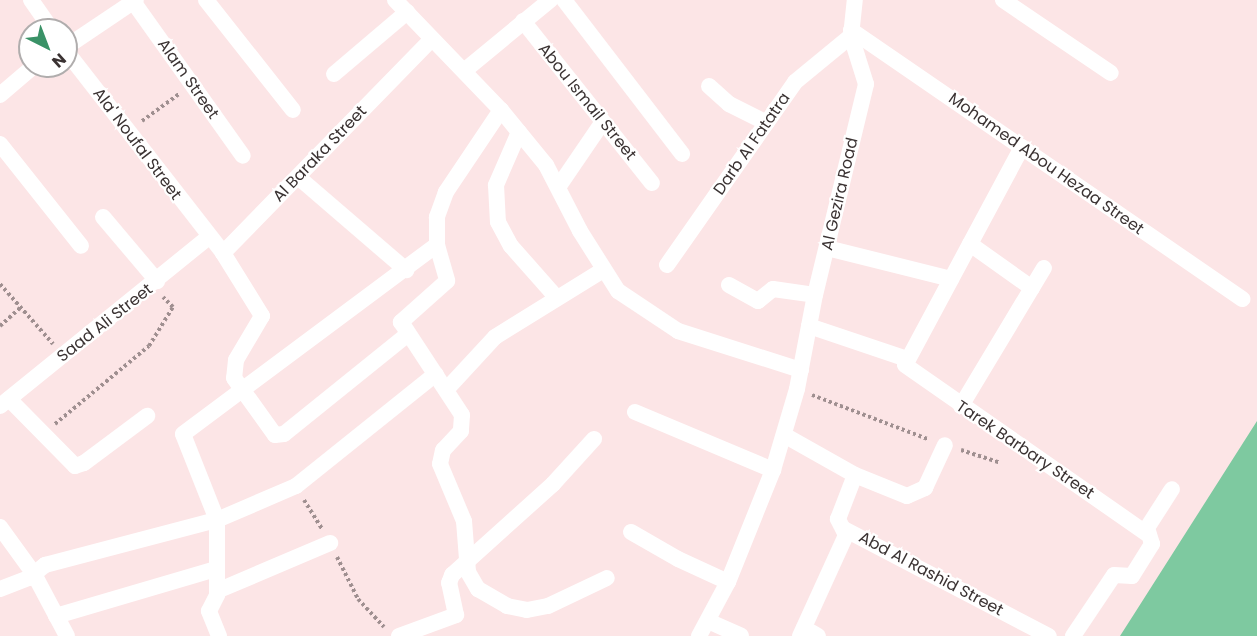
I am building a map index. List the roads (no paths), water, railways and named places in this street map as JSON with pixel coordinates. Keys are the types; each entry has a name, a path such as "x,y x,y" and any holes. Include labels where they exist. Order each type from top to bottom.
{"street":[{"path":"31,0 44,18"},
{"path":"206,0 293,110"},
{"path":"464,71 550,0"},
{"path":"564,0 682,154"},
{"name":"Al Gezira Road","path":"699,636 728,582 773,470 797,389 815,295 866,84 851,33 855,0"},
{"path":"1003,0 1111,73"},
{"path":"78,41 134,1"},
{"name":"Alam Street","path":"134,1 243,156"},
{"path":"334,74 401,4 519,132 559,186 603,270 618,291 678,331 801,370"},
{"name":"Abou Ismail Street","path":"523,21 652,183"},
{"name":"Darb Al Fatatra","path":"667,265 766,123 804,73 851,33"},
{"name":"Mohamed Abou Hezaa Street","path":"851,33 1242,298"},
{"name":"Al Baraka Street","path":"223,253 432,39"},
{"name":"Ala' Noufal Street","path":"78,65 209,237"},
{"path":"1,90 18,78"},
{"path":"710,86 729,104 766,123"},
{"path":"501,110 446,192 437,217 437,244 447,281 402,319 408,333 460,410 461,431 443,450 440,459 464,521 466,561 473,582 483,594 517,609 548,606 608,578"},
{"path":"559,186 602,123"},
{"path":"519,132 496,185 498,222 511,246 557,298"},
{"path":"0,144 81,246"},
{"path":"906,362 1022,147"},
{"path":"298,177 406,270"},
{"path":"103,217 154,284"},
{"path":"209,237 223,253 262,316 233,369 243,392 267,429 278,436 408,333"},
{"name":"Saad Ali Street","path":"4,403 154,284 209,237"},
{"path":"219,636 209,611 217,591 217,520 183,434 243,392 406,270 437,244"},
{"path":"970,244 1032,288"},
{"path":"827,248 951,279"},
{"path":"961,406 1044,268"},
{"path":"446,390 495,337 603,270"},
{"path":"729,285 758,301 773,289 815,295"},
{"name":"Tarek Barbary Street","path":"809,326 906,362 961,406 1146,533"},
{"path":"0,589 34,574 45,565 217,520 296,486 436,374"},
{"path":"4,403 41,435 70,465 80,466 147,416"},
{"path":"635,412 773,470"},
{"path":"784,435 855,475 896,493 915,495 929,482 945,445"},
{"path":"399,636 456,615 448,583 466,561 553,484 594,439"},
{"path":"807,633 846,535 838,519 855,475"},
{"path":"1073,636 1114,574 1132,576 1152,544 1146,533 1172,489"},
{"path":"0,527 34,574 67,636"},
{"name":"Abd Al Rashid Street","path":"844,529 1049,636"},
{"path":"632,532 678,560 728,582"},
{"path":"217,591 330,543"},
{"path":"57,616 216,569"},
{"path":"708,621 741,636"}]}
